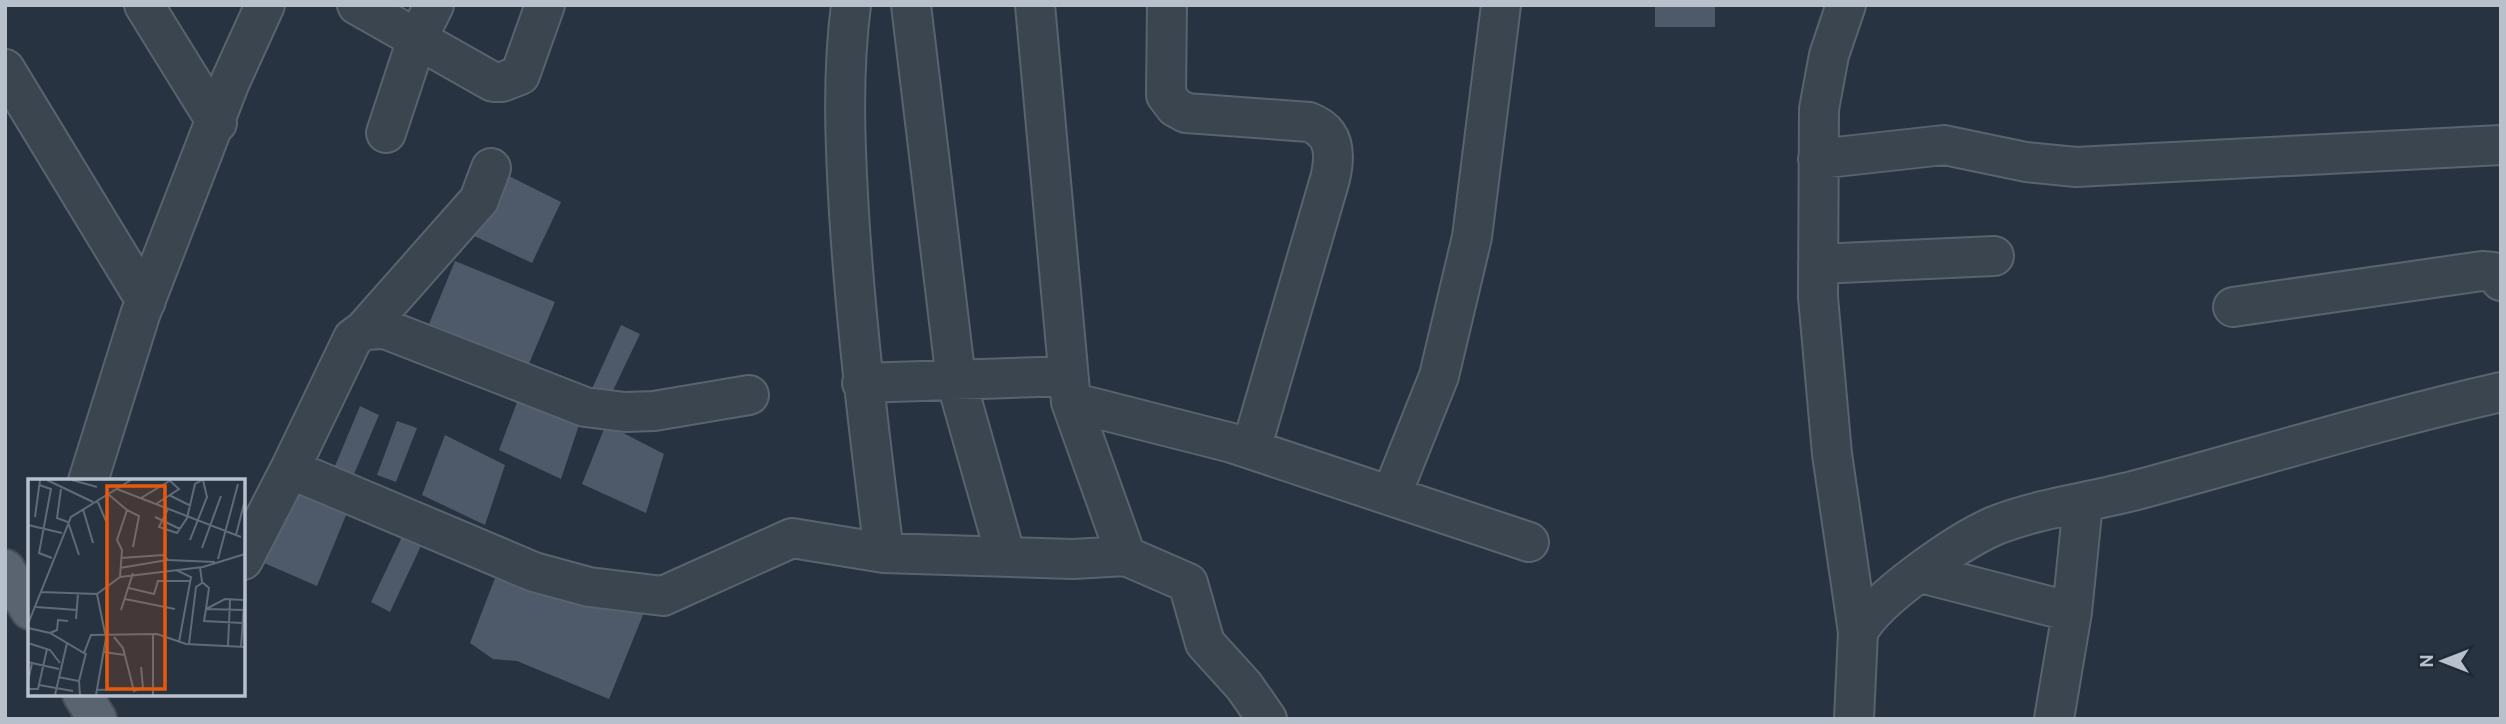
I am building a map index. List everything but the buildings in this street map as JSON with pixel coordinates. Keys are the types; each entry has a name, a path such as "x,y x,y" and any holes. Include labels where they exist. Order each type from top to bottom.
{"main road":[{"path":"5,569 28,607"}],"street":[{"path":"144,5 217,123"},
{"path":"357,5 493,82 502,82 520,75 545,5"},
{"path":"386,133 417,39 434,5"},
{"path":"851,5 845,145 862,383 884,552"},
{"path":"911,5 956,380 1006,557"},
{"path":"1035,5 1070,389 1126,556"},
{"path":"1167,5 1166,95 1175,107 1186,113 1310,122 1322,127 1333,145 1334,160 1330,178 1251,449"},
{"path":"1391,496 1438,376 1472,237 1501,5"},
{"path":"1846,5 1829,55 1819,109 1818,264 1832,454 1858,632 1854,719"},
{"path":"89,479 146,301 217,123 230,82 258,22"},
{"path":"5,69 146,301"},
{"path":"1818,159 1944,145 2025,162 2076,167 2501,145"},
{"path":"245,556 353,338 364,330 479,201 491,168"},
{"path":"1818,264 1994,256"},
{"path":"2233,307 2482,271 2493,272 2501,281"},
{"path":"364,330 385,329 584,407 625,412 654,411 749,395"},
{"path":"862,383 956,380 1070,389 1529,542"},
{"path":"1858,632 1875,607 1975,535 1998,525 2408,413 2501,392"},
{"path":"290,469 534,572 589,587 663,596 792,538 884,552 1073,559 1126,556 1188,583 1205,643 1244,686 1267,719"},
{"path":"2054,719 2072,612 2083,503"},
{"path":"1921,573 2072,612"}]}
